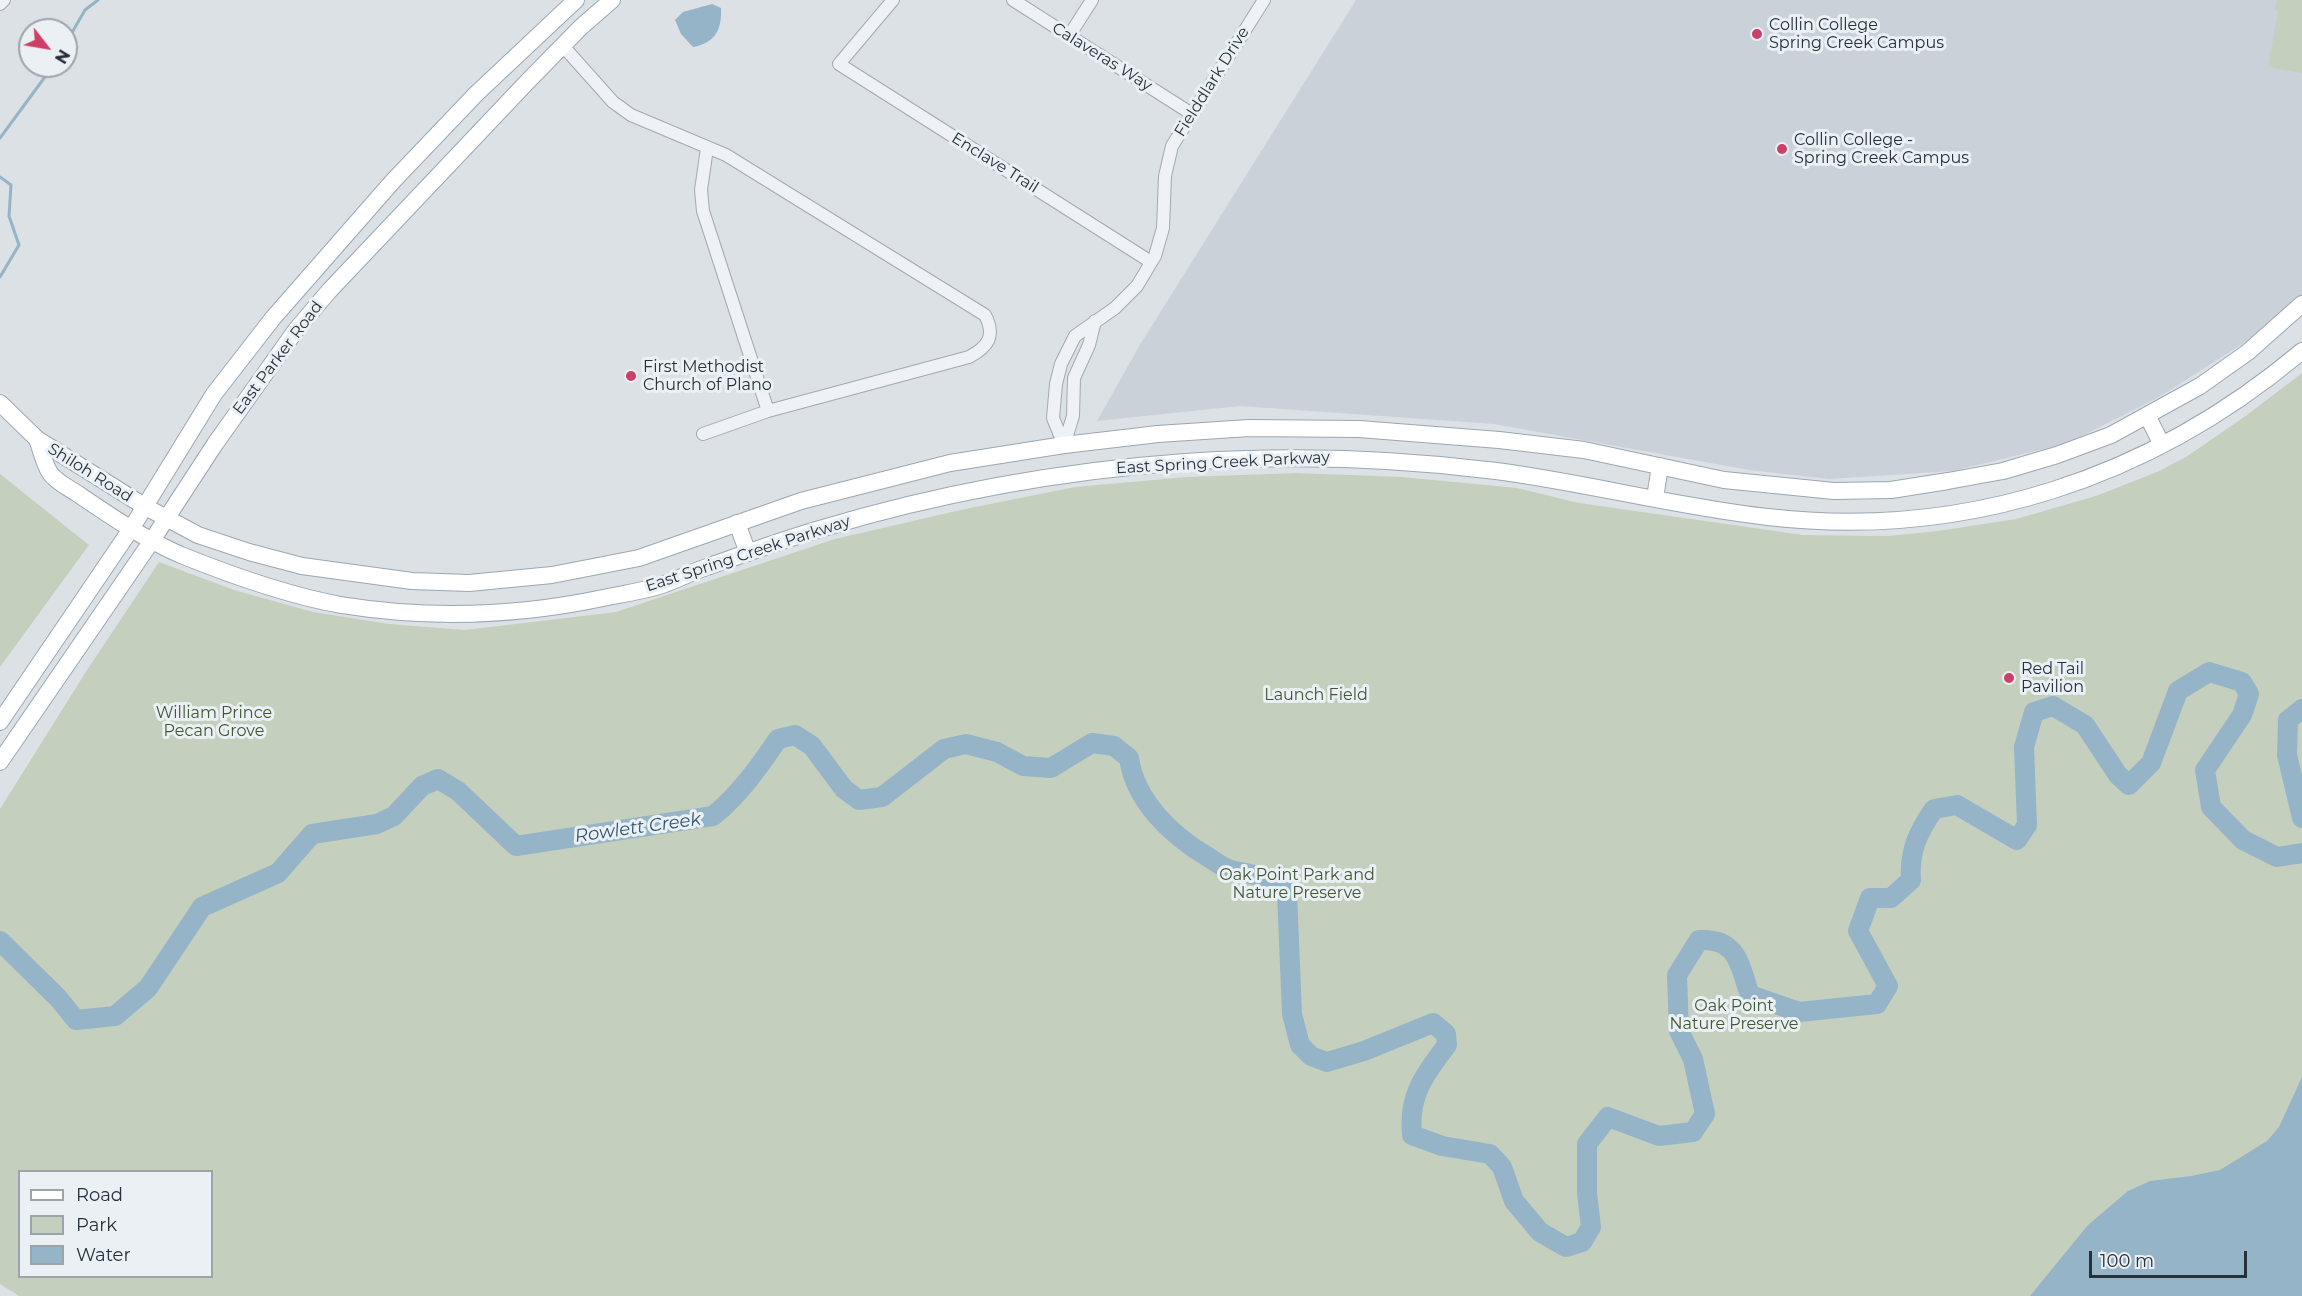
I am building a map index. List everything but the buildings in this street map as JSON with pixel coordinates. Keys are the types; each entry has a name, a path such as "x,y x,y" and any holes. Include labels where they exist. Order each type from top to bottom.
{"main road":[{"name":"East Parker Road","path":"0,722 131,529 192,427 246,351 393,181 469,102 576,0"},
{"name":"East Parker Road","path":"0,762 167,519 215,444 290,338 366,252 563,46 612,0"},
{"path":"546,28 563,46"},
{"path":"348,233 366,252"},
{"name":"East Spring Creek Parkway","path":"144,506 198,535 302,566 412,581 469,583 552,575 639,558 801,501 950,463 1064,445 1158,434 1249,428 1416,432 1584,450 1724,480 1834,490 1891,490 2014,468 2111,435 2200,386 2248,352 2302,304"},
{"name":"East Spring Creek Parkway","path":"131,529 151,542 232,575 337,604 417,613 506,613 564,606 662,585 819,529 878,512 1005,483 1069,473 1192,462 1346,458 1494,471 1762,517 1854,522 1917,520 1965,512 2054,490 2107,472 2194,428 2249,394 2302,351"},
{"name":"Shiloh Road","path":"5,408 37,440 144,506"},
{"path":"2147,415 2162,445"},
{"name":"Shiloh Road","path":"37,440 51,476 131,529"},
{"path":"1064,445 1069,473"},
{"path":"1655,498 1660,466"},
{"path":"737,523 748,553"}],"street":[{"path":"0,4 4,0"},
{"name":"Enclave Trail","path":"893,0 839,64 1151,262"},
{"name":"Calaveras Way","path":"1013,0 1192,114"},
{"path":"1069,36 1092,0"},
{"name":"Fielddlark Drive","path":"1064,445 1053,418 1056,384 1061,364 1075,336 1115,308 1137,286 1155,256 1163,228 1165,176 1172,146 1264,0"},
{"path":"563,46 622,109 642,120 726,155 986,315 991,325 990,338 982,350 969,357 768,411 703,434"},
{"path":"707,148 701,190 703,211 768,411"},
{"path":"1064,445 1073,416 1074,378 1089,345 1095,321"}],"shaded area":[{"name":"Collin College - Spring Creek Campus","path":"1356,0 2302,0 2302,297 2250,339 2159,397 2068,443 1953,471 1829,479 1749,470 1494,424 1240,406 1097,421 1141,343"}],"green space":[{"path":"2277,0 2302,0 2302,73 2268,67 2278,11 2275,10"},
{"name":"Oak Point Park and Nature Preserve","path":"2302,373 2302,1296 19,1296 0,1284 0,809 87,670 159,562 234,590 313,612 389,624 465,630 616,612 835,539 1075,487 1187,477 1296,473 1402,477 1517,488 1579,503 1803,535 1888,536 2016,519 2096,496 2157,472 2186,457"},
{"path":"0,474 89,545 0,667"}],"water":[{"path":"712,4 721,8 720,23 716,34 707,42 693,47 681,34 675,20 683,12"},
{"path":"2302,1077 2302,1296 2030,1296 2088,1225 2128,1191 2150,1181 2220,1170 2267,1141 2279,1127"}],"waterway":[{"path":"78,22 85,10 98,0"},
{"path":"0,138 44,78"},
{"path":"0,177 11,185 9,216 19,245 0,277"},
{"name":"Rowlett Creek","path":"0,941 58,998 76,1020 115,1016 148,988 202,907 278,873 312,834 377,824 394,816 422,786 438,779 458,791 516,846 713,816 740,790 778,739 795,735 812,746 844,789 859,800 882,797 944,749 966,744 997,752 1023,766 1051,768 1092,743 1114,746 1129,758 1133,774 1147,803 1181,839 1225,868 1266,878 1280,885 1287,892 1292,1014 1300,1045 1311,1056 1327,1062 1364,1051 1433,1023 1446,1034 1447,1045 1431,1066 1415,1097 1411,1121 1412,1135 1442,1146 1490,1154 1502,1167 1514,1201 1540,1232 1566,1247 1582,1242 1591,1227 1587,1193 1587,1144 1608,1117 1659,1136 1693,1132 1705,1114 1693,1059 1679,1031 1677,975 1699,940 1722,943 1729,948 1739,963 1750,995 1799,1012 1877,1004 1888,986 1858,931 1870,898 1891,898 1911,880 1913,851 1923,826 1934,809 1957,805 2017,840 2027,825 2024,747 2034,712 2053,706 2085,725 2118,775 2129,785 2151,763 2178,691 2209,672 2242,682 2249,694 2242,715 2205,770 2211,807 2243,840 2277,857 2302,853"},
{"name":"Rowlett Creek","path":"2302,709 2288,720 2287,755 2302,818"}],"place":[{"name":"Collin College Spring Creek Campus","path":"1757,34"},
{"name":"Collin College - Spring Creek Campus","path":"1782,149"},
{"name":"First Methodist Church of Plano","path":"631,376"},
{"name":"Red Tail Pavilion","path":"2009,678"}],"park label":[{"name":"Launch Field","path":"1316,695"},
{"name":"William Prince Pecan Grove","path":"214,722"},
{"name":"Oak Point Nature Preserve","path":"1734,1015"}]}
